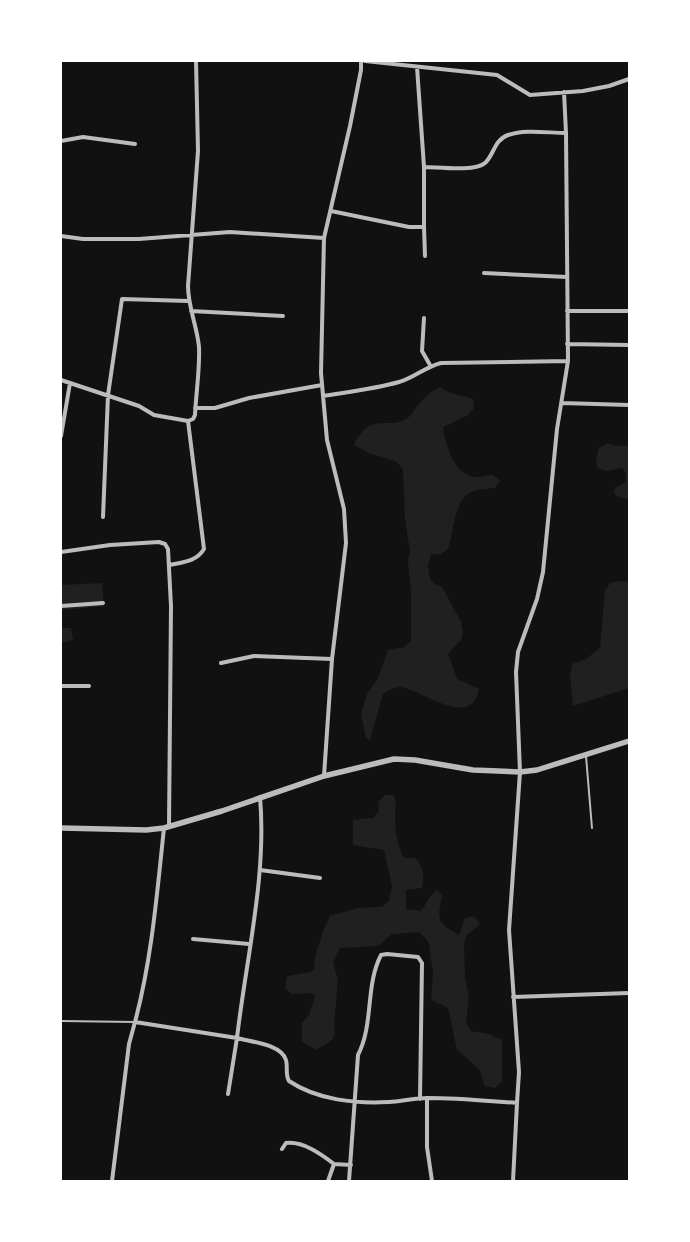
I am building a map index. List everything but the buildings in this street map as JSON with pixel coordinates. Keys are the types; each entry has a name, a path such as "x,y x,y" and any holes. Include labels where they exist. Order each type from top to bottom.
{"street":[{"path":"61,380 139,406 154,415 188,421 193,419 199,348 197,329 188,301 198,151 196,61"},
{"path":"324,776 332,659 346,543 346,525 344,508 327,440 322,385 321,314 324,238 331,211 337,175 350,126 361,70 361,61"},
{"path":"365,61 497,75 530,95 608,86 629,79"},
{"path":"417,67 424,167 425,256"},
{"path":"513,1181 519,1072 509,930 520,772 516,699 518,659 537,599 543,572 557,429 568,361 566,133 564,92"},
{"path":"424,167 474,168 485,163 494,146 506,136 516,133 566,133"},
{"path":"61,140 83,137 135,144"},
{"path":"331,211 409,227 424,227"},
{"path":"61,236 83,239 138,239 230,232 324,238"},
{"path":"484,273 567,277"},
{"path":"103,517 108,395 122,299 188,301"},
{"path":"191,311 283,316"},
{"path":"567,311 629,311"},
{"path":"424,318 422,351 430,366"},
{"path":"567,344 629,345"},
{"path":"323,396 367,390 399,382 413,377 430,366 453,361 568,361"},
{"path":"61,436 70,383"},
{"path":"195,408 215,408 249,398 322,385"},
{"path":"562,403 629,405"},
{"path":"169,565 200,556 204,549 188,421"},
{"path":"61,552 110,545 159,542 165,544 168,549 171,735 166,827 154,926 144,990 129,1044 112,1181"},
{"path":"61,606 103,603"},
{"path":"220,662 254,656 332,659"},
{"path":"61,686 89,686"},
{"path":"61,828 146,830 166,827 222,811 324,776 394,759 415,760 473,770 520,772 538,770 629,741"},
{"path":"228,1094 260,870 262,825 260,797"},
{"path":"260,870 320,878"},
{"path":"193,939 249,944"},
{"path":"349,1181 358,1055 365,1040 375,967 381,955 387,954 418,957 422,963 420,1099"},
{"path":"513,997 629,993"},
{"path":"135,1022 237,1038 273,1047 284,1055 287,1062 287,1078 295,1086 330,1098 355,1102 389,1102 427,1098 517,1103"},
{"path":"427,1098 427,1147 432,1181"},
{"path":"282,1149 286,1143 294,1142 324,1156 334,1164 351,1165"},
{"path":"328,1181 334,1164"}],"lane":[{"path":"586,755 592,828"},
{"path":"61,1021 135,1022"}],"shaded area":[{"path":"441,387 452,393 473,399 474,408 468,415 443,427 446,442 456,465 467,475 477,477 493,475 500,481 495,488 474,491 463,499 459,505 448,549 441,554 431,554 428,566 430,579 433,583 442,587 461,622 463,632 461,640 448,654 457,679 479,689 474,701 467,707 456,707 432,700 409,689 400,687 391,689 383,694 370,740 366,738 361,714 367,694 378,678 388,650 404,647 411,641 411,592 408,561 410,552 405,518 403,470 397,462 369,453 354,445 361,434 374,424 395,423 409,417 426,396"},
{"path":"608,443 616,446 629,446 629,500 617,496 614,493 615,488 624,483 626,480 625,471 621,468 607,471 597,468 596,459 599,448"},
{"path":"619,581 629,582 629,688 573,706 570,677 572,664 586,659 600,648 605,591 610,583"},
{"path":"102,583 104,606 61,610 61,585"},
{"path":"61,628 71,628 73,640 61,643"},
{"path":"385,795 394,795 395,798 396,831 398,842 404,858 414,858 417,860 420,863 422,872 422,888 406,890 406,909 421,911 437,889 442,896 439,916 440,920 446,927 459,935 465,918 474,916 480,924 466,936 464,945 465,978 469,997 466,1023 471,1031 489,1034 502,1040 502,1082 495,1088 485,1086 479,1069 457,1050 448,1008 431,1000 433,974 429,944 419,932 392,934 378,946 340,948 333,962 338,980 334,1025 335,1035 331,1041 316,1050 302,1042 302,1023 309,1015 315,997 312,993 292,994 285,988 287,976 314,970 315,956 330,916 358,908 382,907 389,901 392,886 384,850 353,845 353,820 373,818 379,811 378,802"}]}
